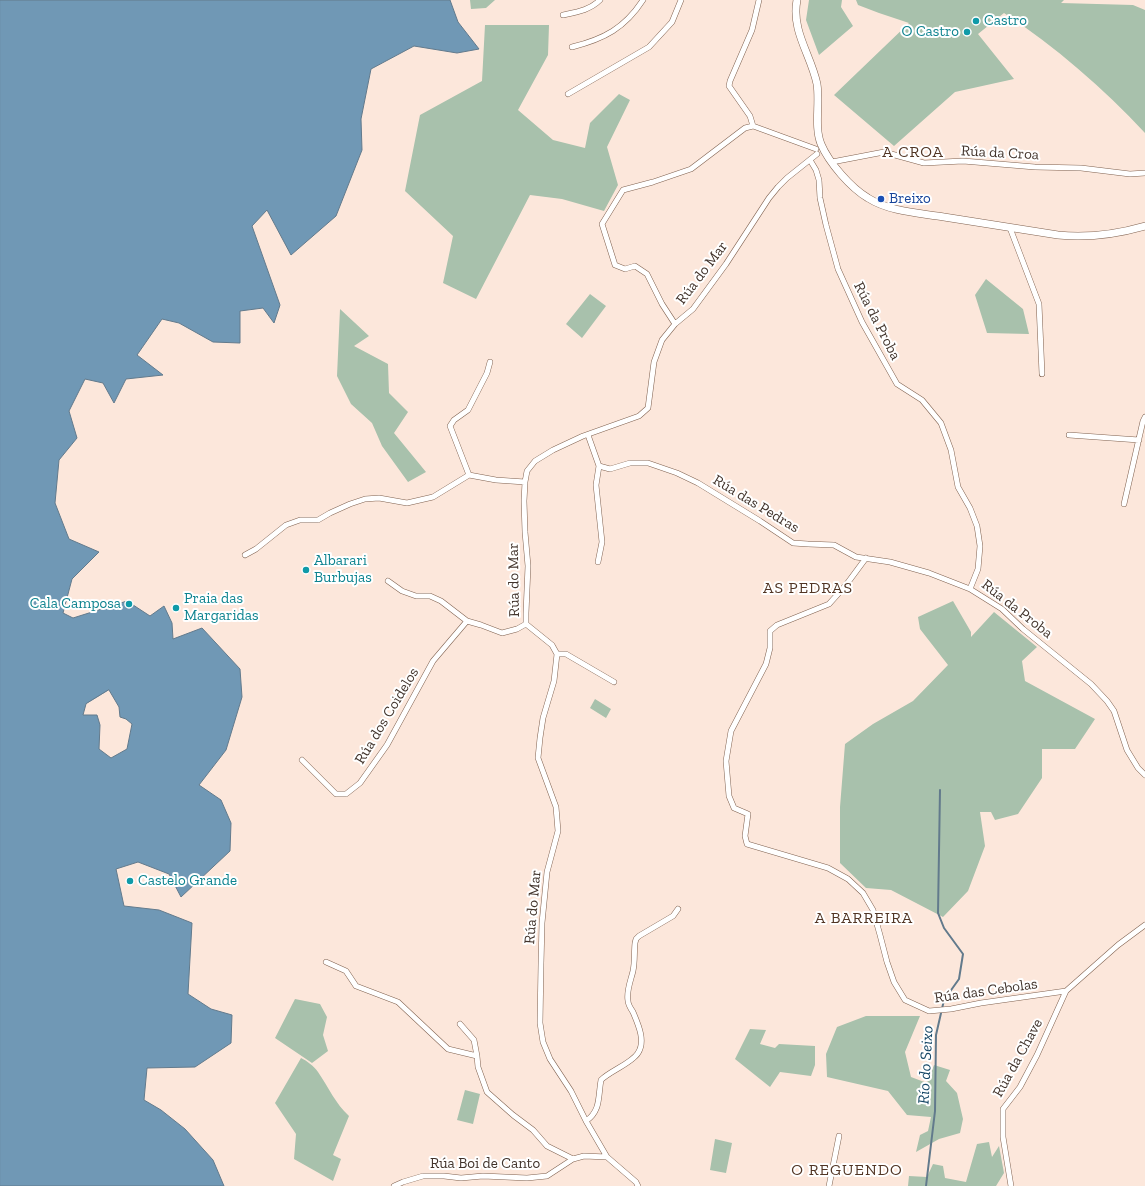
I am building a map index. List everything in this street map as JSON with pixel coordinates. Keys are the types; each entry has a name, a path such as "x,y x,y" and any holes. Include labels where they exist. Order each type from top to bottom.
{"main road":[{"path":"797,0 795,9 797,30 812,69 818,92 818,149 827,154 853,187 869,199 881,204 916,213 1010,228 1073,236 1108,234 1145,226"}],"street":[{"path":"563,15 583,11 600,0"},
{"path":"572,47 589,43 610,34 626,22 644,0"},
{"path":"568,94 649,47 672,22 682,0"},
{"path":"753,126 750,116 729,86 752,30 759,0"},
{"path":"675,324 662,304 646,274 635,266 625,269 615,265 602,224 622,190 653,182 691,169 745,128 753,126 818,149"},
{"name":"Rúa do Mar","path":"638,1186 636,1182 607,1157 571,1091 550,1059 543,1042 540,1023 542,924 547,872 558,831 556,807 538,758 543,718 554,681 557,654 552,645 526,624 528,566 525,532 525,482 527,471 535,461 553,450 639,416 648,408 654,362 662,340 675,324 693,309 726,264 769,198 778,187 810,160 818,149"},
{"name":"Rúa da Croa","path":"832,162 884,152 924,163 963,161 1035,167 1081,168 1130,174 1145,173"},
{"name":"Rúa da Proba","path":"810,160 816,170 819,180 820,198 838,269 862,322 897,384 922,400 941,423 951,450 958,487 970,508 977,526 980,546 978,569 970,589 1002,609 1023,629 1091,684 1107,700 1114,711 1126,750 1138,768 1145,775"},
{"path":"1010,228 1039,304 1042,374"},
{"path":"469,475 450,426 454,420 468,410 487,373 490,362"},
{"path":"1124,504 1145,417"},
{"path":"588,435 599,466 596,484 602,542 598,562"},
{"path":"1069,435 1139,440"},
{"name":"Rúa das Pedras","path":"599,466 610,469 630,463 648,463 677,473 704,487 793,543 834,545 856,556 890,562 929,573 970,589"},
{"path":"245,555 256,549 286,525 300,520 318,520 350,504 365,499 380,498 408,503 433,497 469,475 496,480 525,482"},
{"name":"Rúa das Cebolas","path":"866,558 830,604 777,625 770,631 770,648 766,664 731,731 726,761 729,796 734,808 748,814 745,836 747,844 828,868 848,879 863,892 872,910 894,982 905,1000 929,1011 1066,991"},
{"path":"388,581 402,591 416,596 430,596 441,601 467,622 482,625 502,633 517,629 526,624"},
{"name":"Rúa dos Coidelos","path":"302,760 336,794 346,794 360,783 387,745 433,661 467,622"},
{"path":"557,654 566,654 614,682"},
{"path":"586,1121 593,1116 598,1104 601,1080 606,1075 635,1057 639,1052 641,1035 628,1001 636,939 673,916 678,909"},
{"path":"1066,991 1118,945 1145,925"},
{"path":"326,962 346,971 356,986 398,1002 448,1048 477,1056"},
{"name":"Rúa da Chave","path":"1012,1186 1003,1137 1004,1109 1020,1087 1037,1055 1066,991"},
{"path":"460,1024 474,1040 478,1067 487,1092 533,1130 547,1146 573,1159 584,1156 607,1157"},
{"path":"829,1186 838,1136"},
{"name":"Rúa Boi de Canto","path":"394,1186 423,1176 461,1178 483,1176 527,1178 547,1176 573,1159"}],"green space":[{"path":"470,0 495,0 486,8 471,9"},
{"path":"809,0 842,0 841,7 853,26 819,55 806,20"},
{"path":"856,0 1064,0 1061,3 1133,5 1145,10 1145,133 1096,84 1042,40 1004,13 978,34 1014,79 955,92 894,146 834,95 909,23 858,5"},
{"path":"485,25 549,25 548,55 518,110 553,140 585,148 590,123 619,94 630,100 607,147 618,185 604,211 562,199 530,195 476,299 443,283 453,236 405,191 420,115 482,81"},
{"path":"986,279 1023,309 1029,334 987,333 975,295"},
{"path":"590,294 606,306 582,338 566,324"},
{"path":"340,309 369,336 354,346 388,364 389,393 408,412 394,433 426,472 408,482 382,446 372,423 351,404 337,376"},
{"path":"953,601 971,632 971,637 994,612 1037,647 1022,661 1025,681 1095,719 1075,749 1042,749 1042,778 1018,814 995,820 991,812 980,812 985,846 968,891 943,917 891,890 866,888 840,863 840,807 845,744 873,724 913,701 948,665 920,629 918,617"},
{"path":"595,699 611,709 606,718 590,708"},
{"path":"295,999 320,1004 327,1017 323,1035 328,1051 312,1063 275,1038"},
{"path":"866,1016 920,1016 905,1052 911,1077 927,1083 934,1065 950,1070 946,1081 957,1093 963,1119 960,1133 939,1139 916,1152 920,1135 928,1131 931,1117 907,1115 888,1091 827,1077 826,1054 837,1027"},
{"path":"750,1029 766,1030 760,1044 775,1048 779,1044 815,1046 815,1065 811,1076 780,1072 770,1087 735,1059"},
{"path":"301,1058 316,1070 336,1101 349,1116 333,1155 341,1159 333,1181 294,1159 296,1134 275,1103"},
{"path":"465,1090 480,1094 473,1124 457,1120"},
{"path":"715,1139 732,1143 726,1173 710,1170"},
{"path":"989,1142 992,1157 999,1146 1004,1173 996,1186 908,1186 909,1176 927,1177 933,1164 943,1166 945,1178 966,1182 977,1144"}],"water":[{"path":"0,0 450,0 458,22 479,49 457,53 414,46 371,69 361,119 362,150 336,216 291,255 267,210 252,226 280,305 274,323 263,308 240,311 240,343 213,342 179,323 162,319 137,355 163,375 126,379 114,403 103,383 85,379 69,411 77,438 59,460 55,503 69,539 99,552 72,579 63,613 73,618 127,601 150,616 164,606 172,623 173,639 202,628 240,669 242,697 226,750 199,785 221,800 231,823 230,851 181,897 169,874 138,862 116,869 124,906 159,910 192,923 188,994 211,1009 232,1015 231,1043 195,1067 147,1068 144,1100 161,1110 185,1129 213,1160 224,1186 0,1186","holes":["109,690 119,707 120,717 126,719 132,724 127,749 111,758 99,749 100,725 97,715 83,715 86,704"]}],"waterway":[{"name":"Río do Seixo","path":"926,1186 935,1111 936,1035 944,1000 959,979 963,954 944,928 938,913 940,790"}],"place":[{"name":"Castro","path":"976,21"},
{"name":"O Castro","path":"967,32"},
{"name":"Breixo","path":"881,199"},
{"name":"Albarari Burbujas","path":"306,570"},
{"name":"Cala Camposa","path":"129,604"},
{"name":"Praia das Margaridas","path":"176,608"},
{"name":"Castelo Grande","path":"130,881"}],"district":[{"name":"A CROA","path":"913,152"},
{"name":"AS PEDRAS","path":"808,588"},
{"name":"A BARREIRA","path":"864,918"},
{"name":"O REGUENDO","path":"847,1170"}]}
